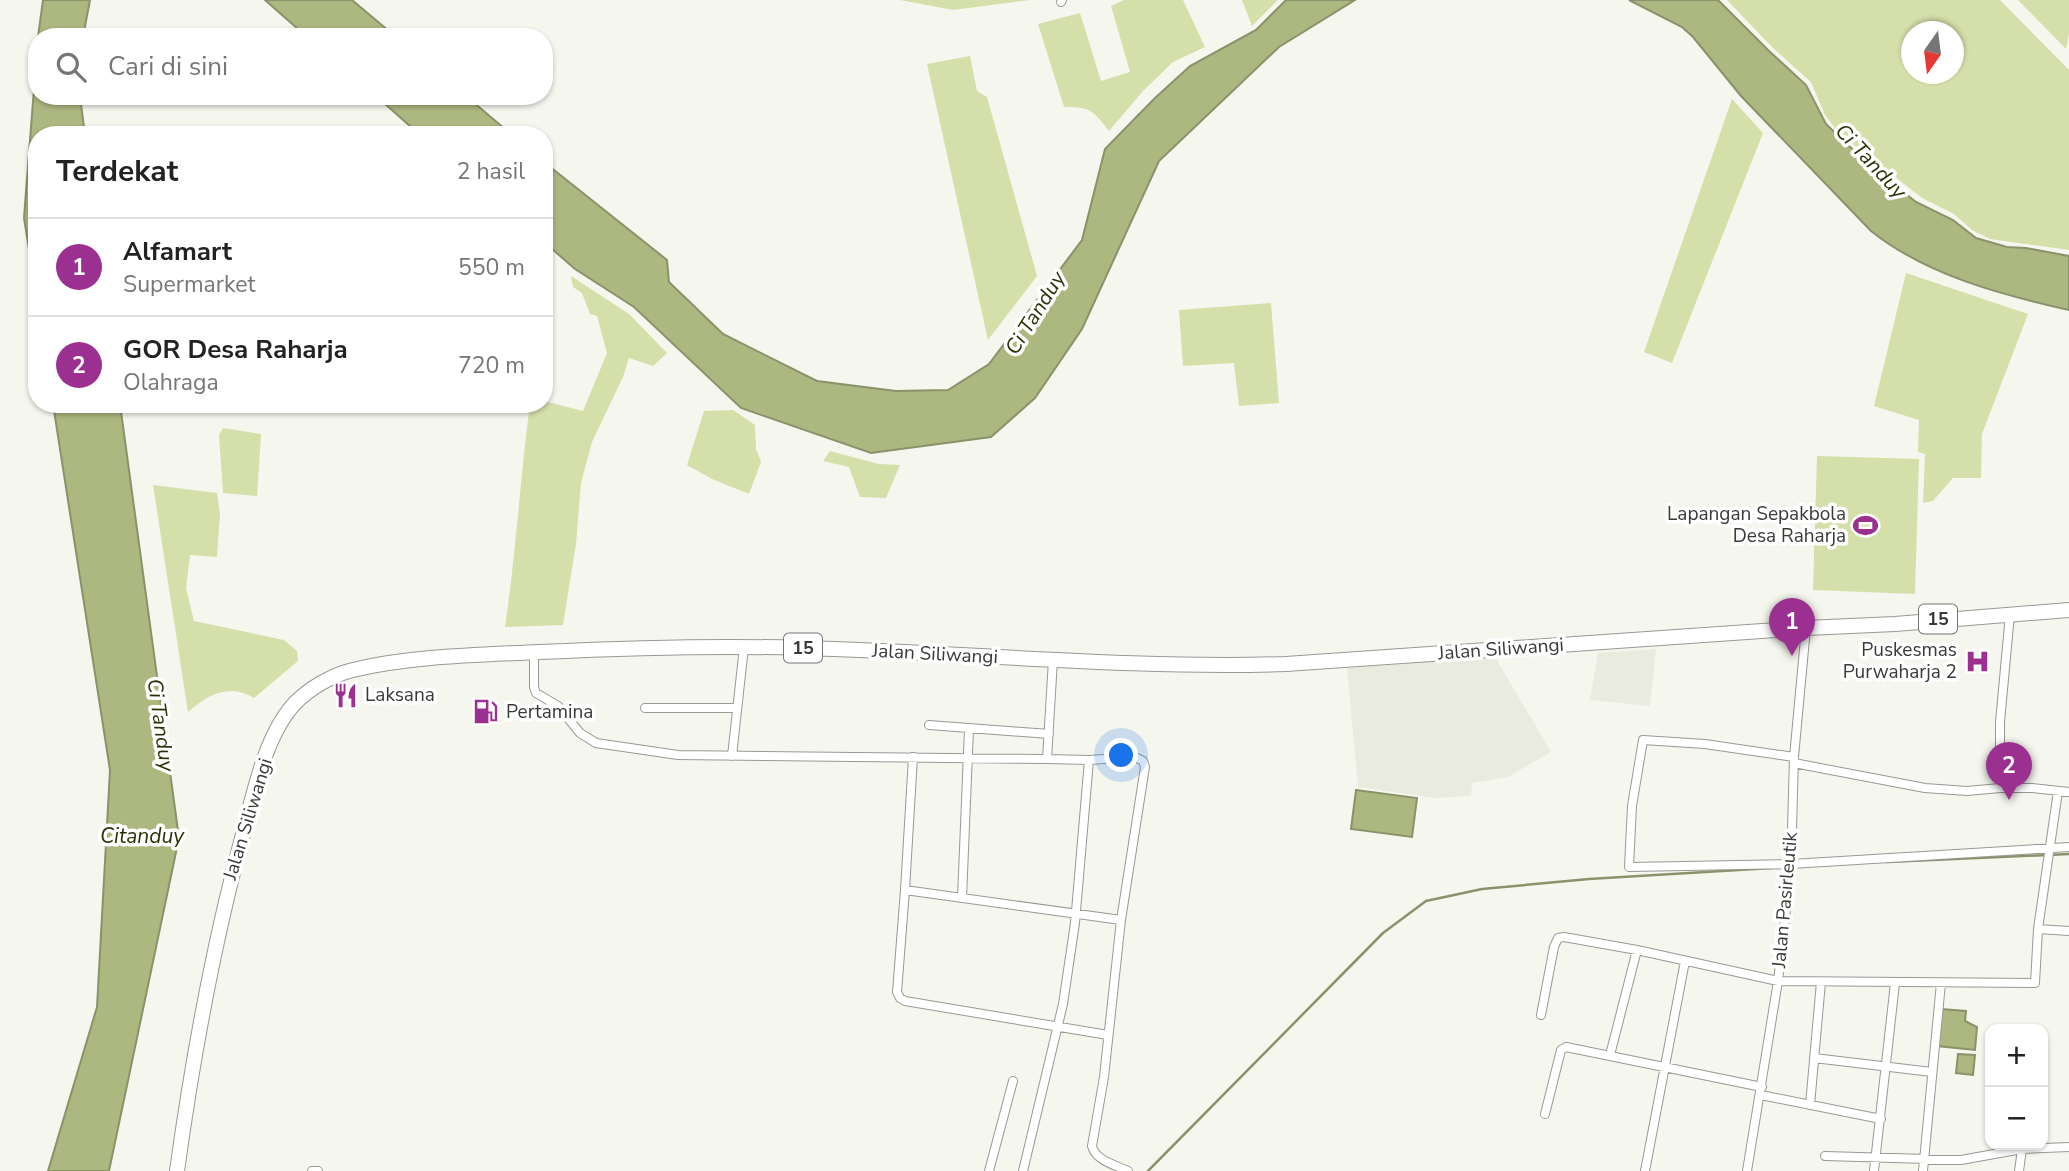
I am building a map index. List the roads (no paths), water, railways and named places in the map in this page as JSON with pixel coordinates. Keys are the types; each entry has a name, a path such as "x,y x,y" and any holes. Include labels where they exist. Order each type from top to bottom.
{"highway":[{"name":"Jalan Siliwangi","path":"177,1171 205,994 226,895 262,765 286,715 297,702 327,680 351,670 400,662 496,653 695,647 801,648 1213,666 1274,664 1895,624 2069,610"}],"street":[{"path":"2000,788 2000,722 2010,614"},
{"name":"Jalan Pasirleutik","path":"1747,1171 1778,981 1790,868 1794,760 1806,628"},
{"path":"732,756 744,647"},
{"path":"534,653 536,694 563,710 580,733 596,743 678,755 1089,760 1135,757 1143,761 1093,1151 1097,1156 1128,1171"},
{"path":"1047,759 1053,660"},
{"path":"645,708 737,708"},
{"path":"929,726 1049,734"},
{"path":"962,898 968,729"},
{"path":"2069,792 1925,788 1705,744 1643,740 1632,806 1629,867 1790,868 2049,853 2069,847"},
{"path":"913,757 897,992 900,998 1108,1035"},
{"path":"1023,1171 1059,1027 1076,915 1089,760"},
{"path":"1541,1015 1554,947 1558,938 1564,937 1778,981 2035,983 2038,929 2058,791"},
{"path":"905,890 1121,920"},
{"path":"2038,929 2069,931"},
{"path":"1610,1055 1637,950"},
{"path":"1645,1171 1685,961"},
{"path":"1810,1105 1821,982"},
{"path":"1874,1171 1888,1067 1895,983"},
{"path":"1923,1171 1941,984"},
{"path":"1545,1115 1563,1048 1569,1047 1666,1066 1810,1105 1881,1119"},
{"path":"1814,1058 1931,1072"},
{"path":"989,1171 1013,1082"},
{"path":"2048,1148 2069,1147"},
{"path":"1825,1156 1975,1160 1988,1155 2022,1150 2019,1171"},
{"path":"312,1171 318,1171"}],"water":[{"path":"43,0 90,0 85,28 39,28"},
{"path":"265,0 352,0 385,28 297,28"},
{"name":"Ci Tanduy","path":"1286,0 1355,0 1279,47 1159,161 1082,329 1035,398 991,437 871,453 741,408 634,307 575,269 553,250 553,169 667,260 669,282 723,334 817,381 896,391 948,390 989,364 1082,240 1105,149 1190,66 1256,30"},
{"path":"1629,0 1718,0 1806,85 1826,124 1871,167 1916,202 1953,220 1976,238 2007,247 2069,256 2069,310 1991,290 1940,271 1916,260 1871,231 1741,96 1693,37 1682,27"},
{"path":"33,105 81,105 84,126 31,126"},
{"path":"386,105 477,105 501,126 410,126"},
{"path":"28,166 28,243 24,218"},
{"name":"Citanduy","path":"54,413 121,413 179,838 109,1171 48,1171 97,1007 110,770"},
{"path":"1356,790 1417,798 1412,837 1351,829"},
{"path":"1941,1009 1966,1011 1965,1021 1977,1027 1975,1050 1937,1046"},
{"path":"1958,1054 1975,1055 1973,1075 1956,1073"}],"waterway":[{"path":"1887,862 2069,854"},
{"path":"1148,1171 1383,933 1426,901 1482,889 1589,879 1772,868"}],"place":[{"name":"Lapangan Sepakbola Desa Raharja","path":"1866,525"},
{"name":"Alfamart","path":"1792,656"},
{"name":"Puskesmas Purwaharja 2","path":"1977,661"},
{"name":"Laksana","path":"345,695"},
{"name":"Pertamina","path":"486,712"},
{"name":"GOR Desa Raharja","path":"2009,800"}]}
